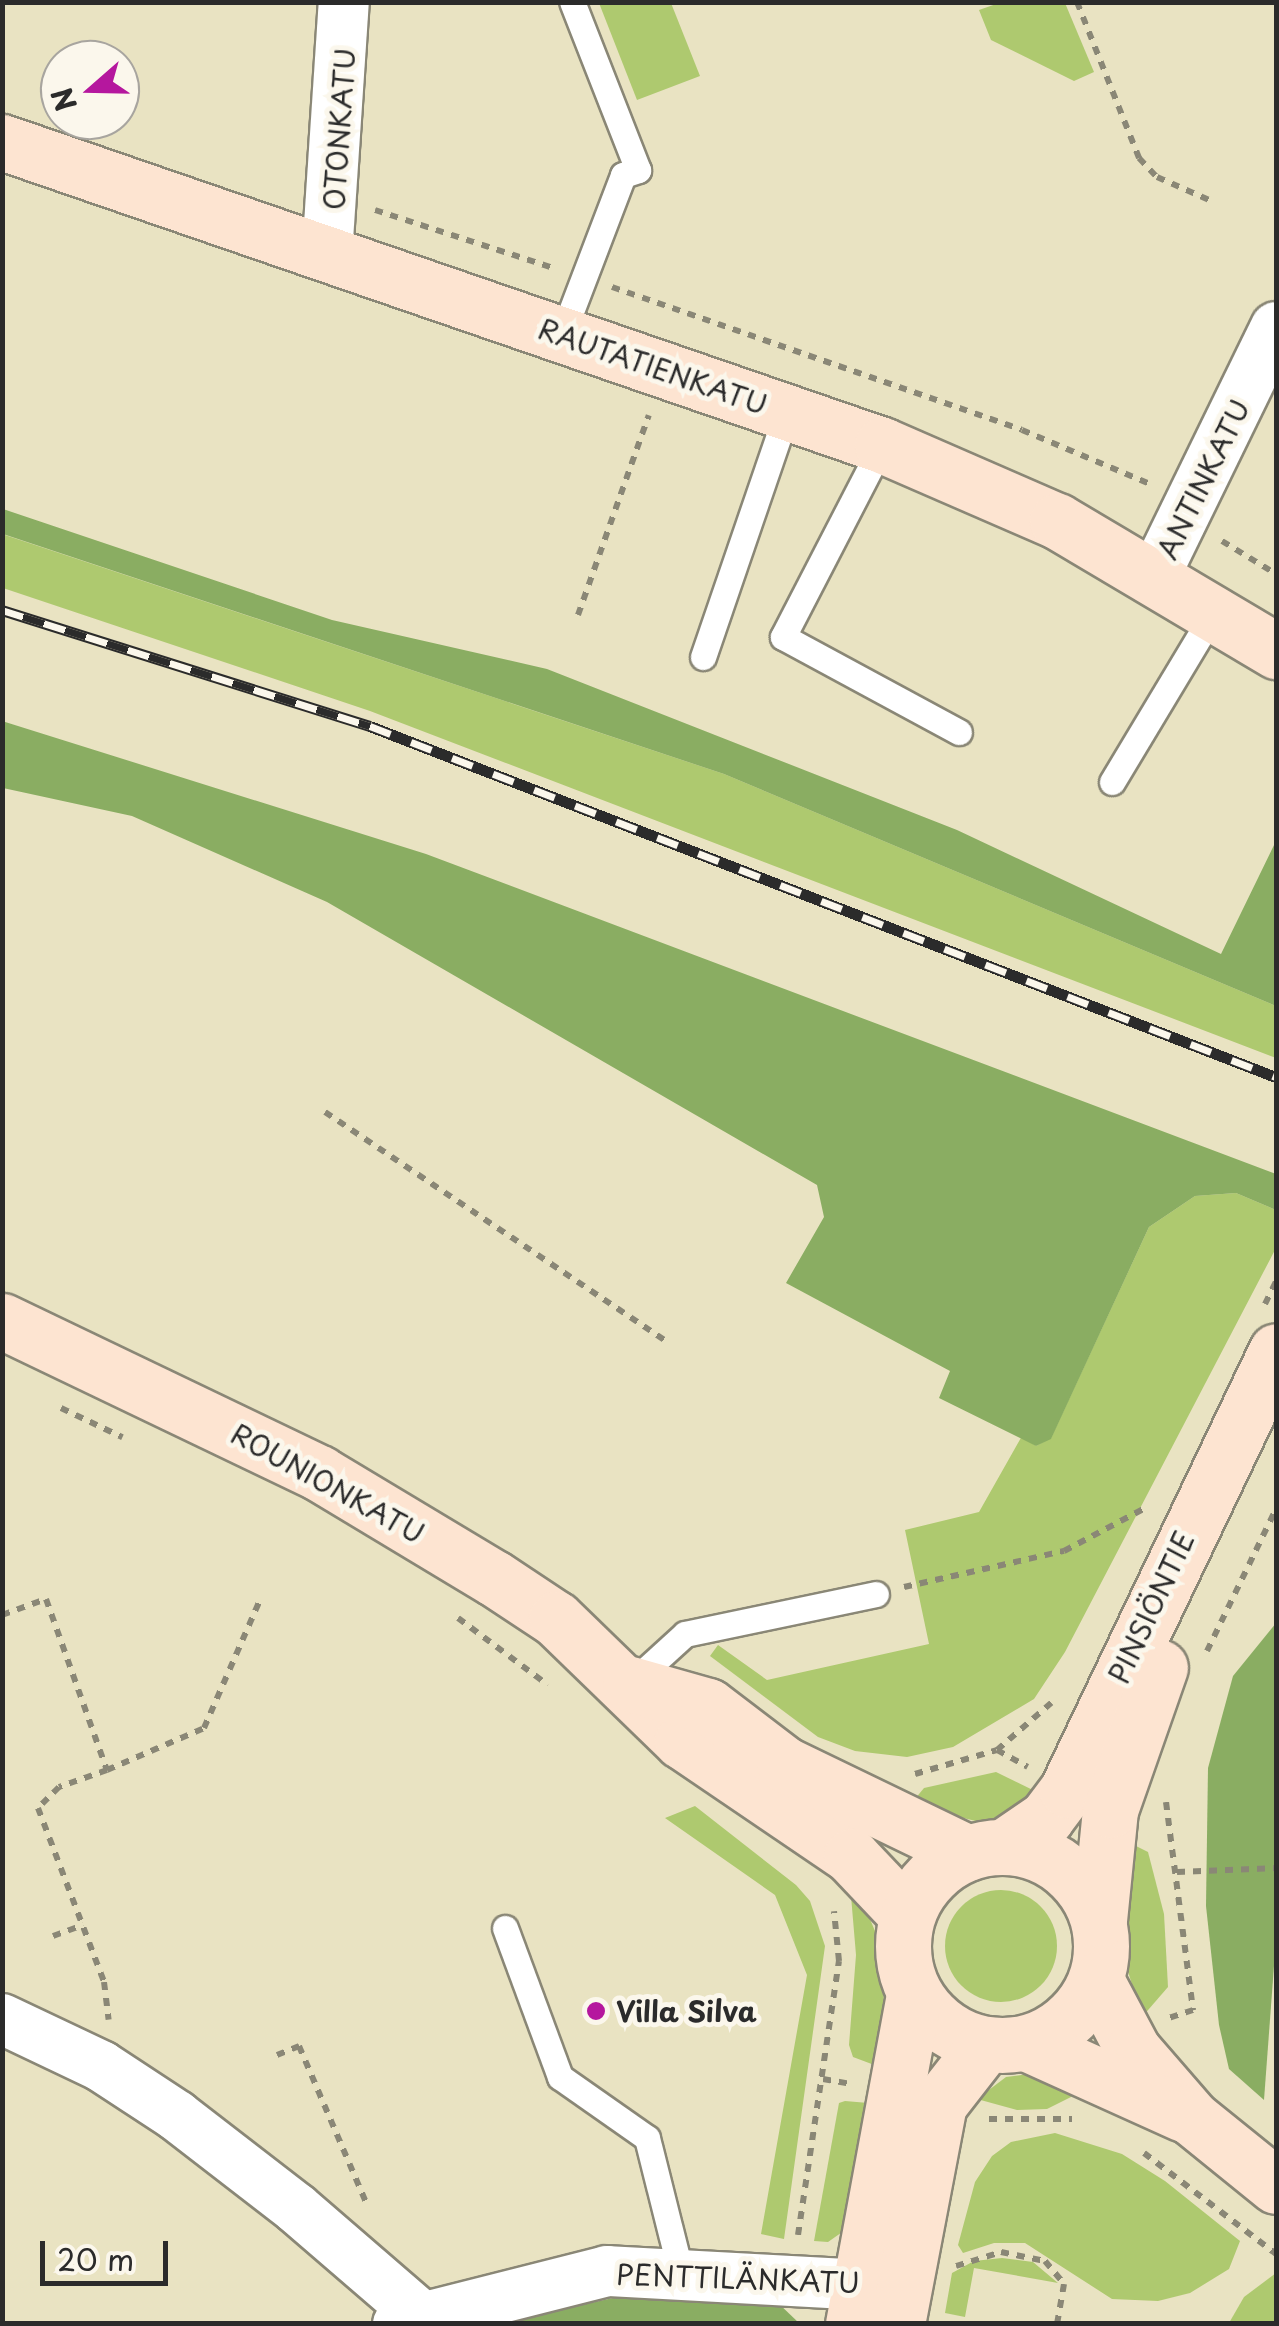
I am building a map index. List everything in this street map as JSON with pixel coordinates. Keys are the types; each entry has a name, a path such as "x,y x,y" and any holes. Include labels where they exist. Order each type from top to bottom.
{"main road":[{"name":"RAUTATIENKATU","path":"2,142 882,445 1056,520 1276,651"},
{"name":"ROUNIONKATU","path":"2,1320 319,1473 556,1619 630,1684 708,1706 784,1764 865,1834 907,1915"},
{"name":"PINSIÖNTIE","path":"986,1849 1046,1818 1067,1790 1268,1332"},
{"name":"PINSIÖNTIE","path":"1098,1920 1110,1810 1139,1717 1201,1568 1276,1422"},
{"name":"ROUNIONKATU","path":"865,1834 986,1849"},
{"path":"893,2297 939,2104 1006,2044 1056,2030 1080,2009 1096,1980 1098,1920 1064,1868 1036,1852 986,1849 941,1867 907,1915 904,1969 914,1994 932,2018 1006,2044 1192,2118"},
{"path":"1096,1980 1133,2050 1192,2118 1276,2186"},
{"path":"893,2297 914,1994"}],"street":[{"name":"OTONKATU","path":"327,255 344,2"},
{"name":"ANTINKATU","path":"1154,577 1276,327"},
{"path":"2,2019 101,2066 296,2208 373,2274 412,2321"},
{"name":"PENTTILÄNKATU","path":"412,2321 607,2272 792,2278 893,2297"}],"lane":[{"path":"562,335 623,175 638,170 572,2"},
{"path":"703,656 787,411"},
{"path":"882,445 783,637 959,732"},
{"path":"1112,782 1214,614"},
{"path":"630,1684 685,1634 876,1594"},
{"path":"505,1928 560,2077 647,2138 681,2273"}],"path":[{"path":"1077,2 1139,158 1157,176 1208,200"},
{"path":"578,615 649,414"},
{"path":"326,1112 667,1342"},
{"path":"1268,1332 1276,1281"},
{"path":"52,1404 141,1444"},
{"path":"876,1594 1064,1551 1166,1498"},
{"path":"2,1614 46,1599 107,1770"},
{"path":"101,2066 110,2009 38,1808 59,1787 204,1728 259,1602"},
{"path":"449,1612 552,1687"},
{"path":"792,2278 839,1960 832,1900 898,1779 997,1750 1028,1728 1063,1689"},
{"path":"1161,2022 1193,2010 1177,1872 1166,1838"},
{"path":"1177,1872 1276,1868"},
{"path":"52,1936 83,1925"},
{"path":"277,2055 299,2046 318,2098 342,2134 378,2235 380,2258 373,2274"},
{"path":"1007,2120 1086,2119"},
{"path":"1128,2142 1276,2254"},
{"path":"893,2297 1002,2252 1045,2260 1064,2284 1057,2324"}],"green space":[{"path":"599,3 671,3 700,76 637,100"},
{"path":"999,3 1065,3 1094,72 1074,81 991,40 979,10"},
{"path":"3,509 332,620 547,669 957,830 1221,954 1276,841 1276,1006 724,774 3,534"},
{"path":"2,534 724,774 1276,1006 1276,1058 370,711 3,588"},
{"path":"2,721 426,854 1276,1174 1276,1210 1236,1193 1195,1196 1149,1227 1051,1439 1036,1446 939,1398 950,1371 786,1283 824,1217 817,1185 327,902 132,816 3,788"},
{"path":"1236,1193 1276,1210 1276,1248 1065,1652 1034,1699 953,1747 907,1757 855,1751 818,1737 710,1656 718,1645 767,1680 929,1644 905,1530 979,1512 1022,1436 1036,1446 1051,1438 1149,1227 1195,1196"},
{"path":"1276,1623 1276,1939 1264,2100 1229,2069 1219,2025 1206,1906 1208,1768 1233,1676"},
{"path":"996,1772 1043,1795 984,1823 910,1805 924,1788"},
{"path":"695,1806 796,1885 810,1901 825,1946 784,2239 761,2234 807,1975 775,1895 665,1818"},
{"path":"1130,1843 1148,1852 1164,1914 1168,1987 1142,2017 1126,1965"},
{"path":"856,1886 883,1950 885,2069 853,2057 849,2045 856,1955 851,1896"},
{"path":"1001,1890 1022,1894 1041,1906 1053,1925 1057,1946 1053,1967 1041,1986 1022,1998 1001,2002 980,1998 961,1986 949,1967 945,1946 949,1925 961,1906 980,1894"},
{"path":"1029,2074 1079,2093 1047,2109 1017,2110 977,2099 1006,2077"},
{"path":"839,2103 880,2104 848,2228 828,2242 814,2241"},
{"path":"1055,2133 1122,2154 1165,2181 1240,2241 1229,2269 1190,2293 1158,2301 1112,2299 1025,2243 994,2243 963,2253 958,2245 975,2182 992,2156 1011,2142"},
{"path":"1002,2258 1033,2262 1058,2283 974,2268 965,2317 945,2313 952,2273 974,2261"},
{"path":"1276,2273 1276,2323 1229,2323 1244,2297"},
{"path":"626,2295 777,2302 799,2323 498,2324"}],"railway":[{"path":"2,610 370,726 1276,1077"}],"place":[{"name":"Villa Silva","path":"596,2011"}]}
